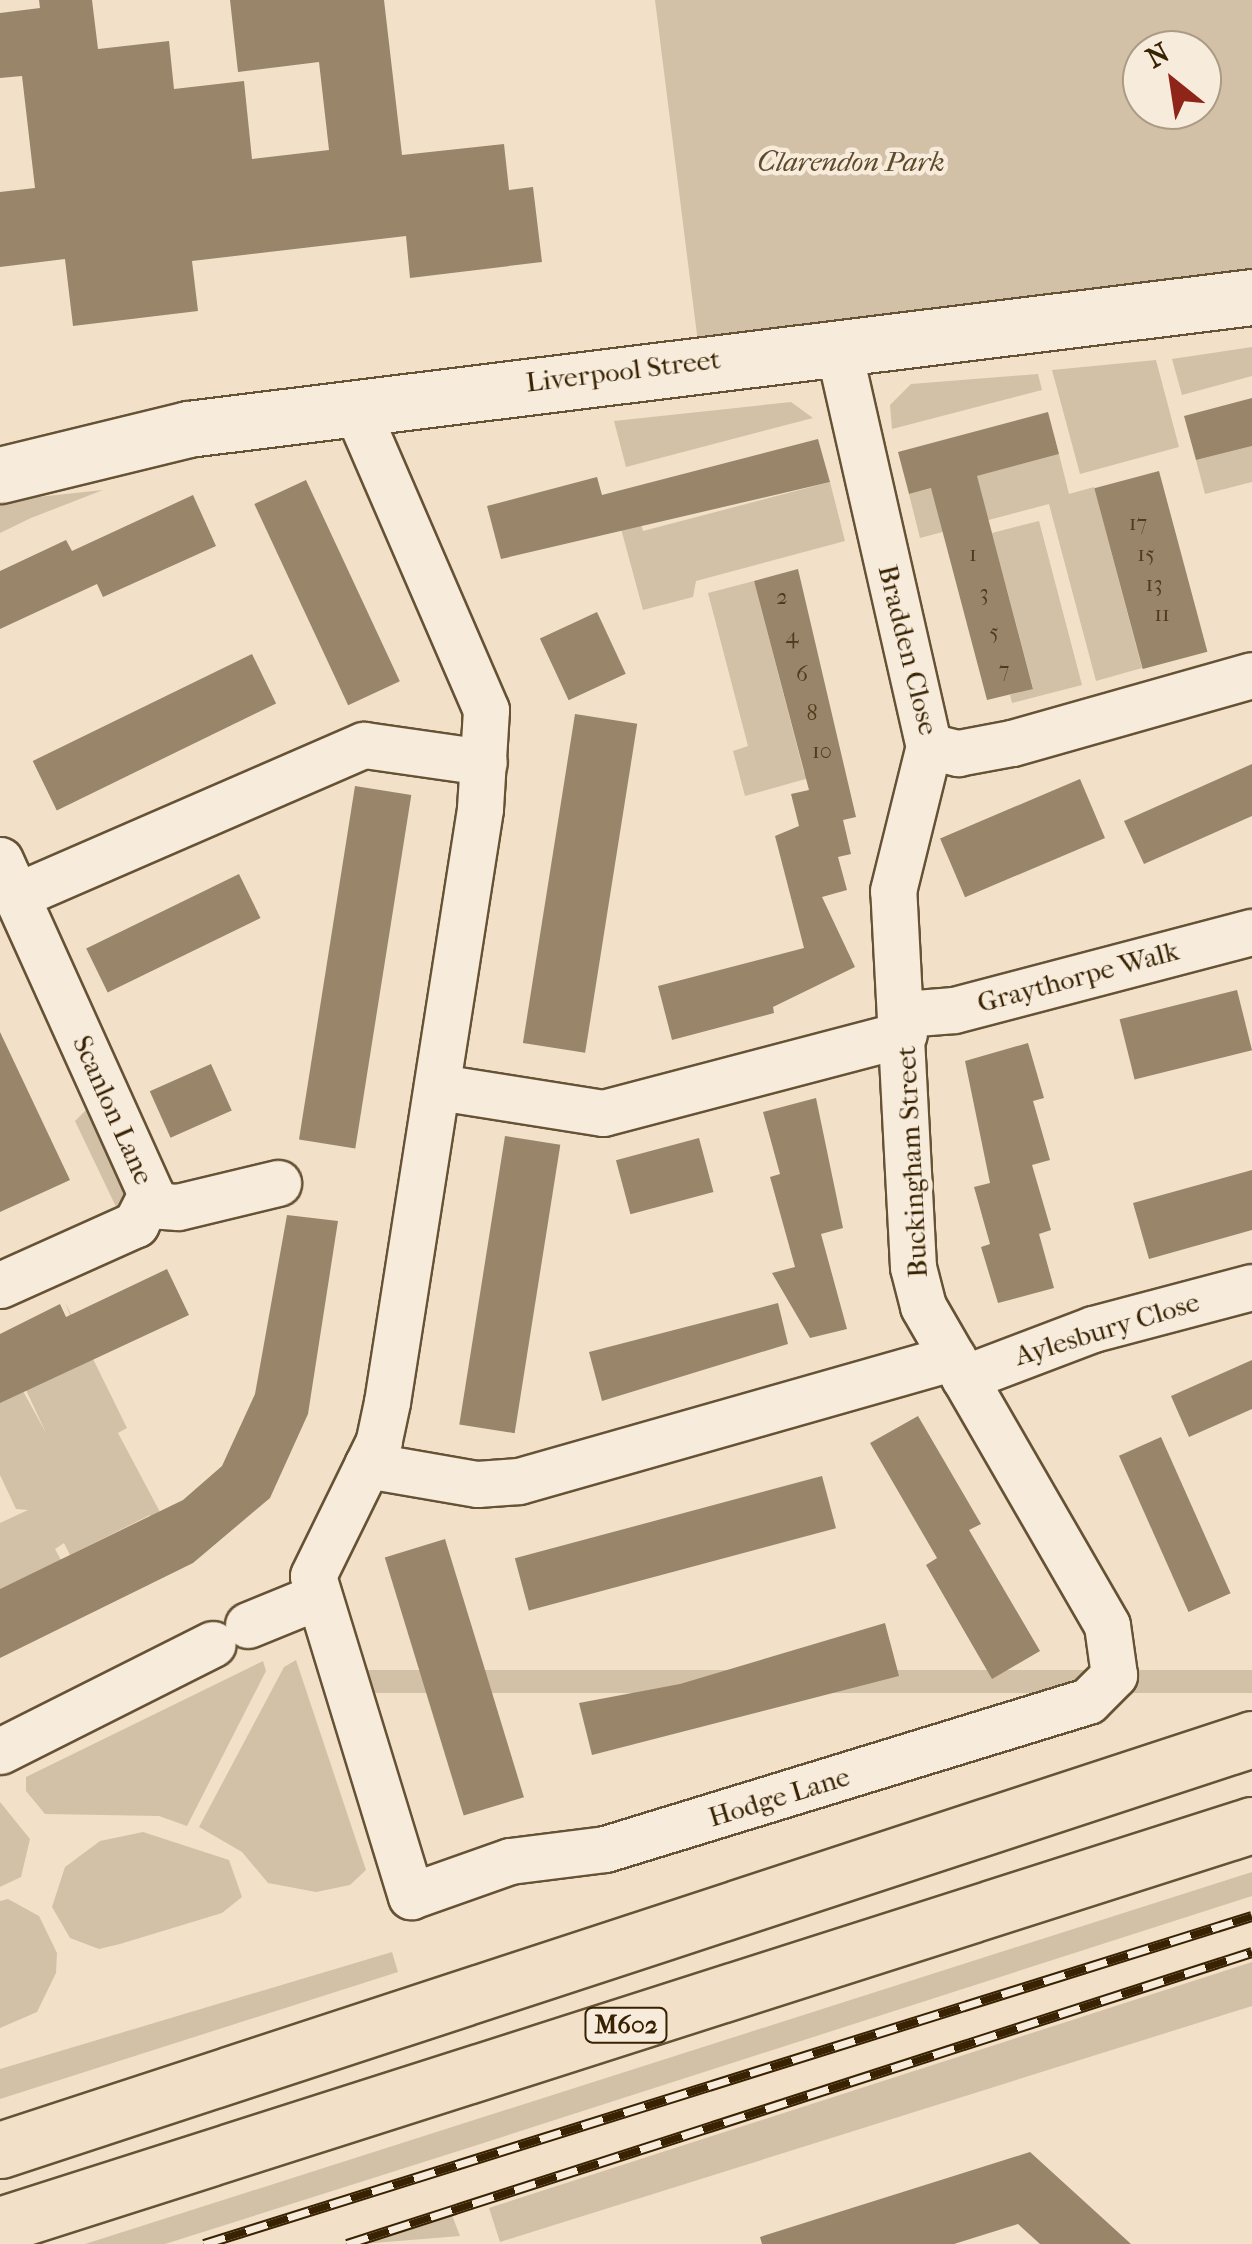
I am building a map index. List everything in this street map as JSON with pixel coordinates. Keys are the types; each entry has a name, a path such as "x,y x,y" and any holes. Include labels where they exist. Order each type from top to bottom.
{"highway":[{"path":"0,2150 1252,1739"},
{"name":"M602","path":"0,2225 1252,1825"}],"street":[{"name":"Liverpool Street","path":"0,475 188,428 1252,297"},
{"name":"Bradden Close","path":"838,347 929,746 958,753 998,746 1252,675"},
{"path":"0,1751 230,1634 314,1598 314,1576 367,1464 388,1402 439,1087 484,762 486,710 476,675 355,407"},
{"path":"8,878 372,743 484,762"},
{"name":"Buckingham Street","path":"929,746 893,892 904,1024 914,1267 923,1306 1107,1625 1112,1654"},
{"name":"Scanlon Lane","path":"0,1285 136,1224 149,1205 142,1170 8,878"},
{"name":"Graythorpe Walk","path":"439,1087 603,1113 945,1012 1252,932"},
{"path":"149,1205 178,1208 278,1184"},
{"name":"Aylesbury Close","path":"367,1464 477,1484 520,1481 1252,1287"},
{"name":"Hodge Lane","path":"314,1598 411,1896 510,1861 605,1849 1088,1701 1110,1682 1112,1654"}],"green space":[{"name":"Clarendon Park","path":"655,0 1252,0 1252,277 698,343"},
{"path":"1252,347 1252,376 1182,395 1172,359"},
{"path":"1156,360 1179,447 1080,474 1052,370"},
{"path":"1038,374 1042,390 892,429 890,405 911,384"},
{"path":"791,402 813,418 626,467 614,421"},
{"path":"1252,446 1252,482 1205,494 1196,460"},
{"path":"1059,454 1069,494 1094,487 1142,668 1096,681 1049,504 920,538 909,494"},
{"path":"830,482 845,541 696,581 693,597 643,610 617,514 637,510 643,531"},
{"path":"103,490 31,518 0,533 0,501"},
{"path":"1039,521 1082,685 1012,703 1010,695 1033,688 992,533"},
{"path":"754,581 804,773 827,773 745,796 733,751 748,746 708,593"},
{"path":"94,1102 127,1193 118,1211 75,1121"},
{"path":"65,1302 127,1428 118,1433 169,1529 160,1533 150,1515 70,1555 64,1543 55,1549 61,1560 0,1589 0,1523 28,1510 16,1509 0,1475 0,1349 46,1433 26,1390 87,1360"},
{"path":"296,1660 366,1870 350,1885 316,1892 268,1883 242,1852 199,1827 284,1667"},
{"path":"263,1661 266,1671 187,1826 159,1816 45,1814 26,1791 26,1777"},
{"path":"363,1670 1252,1670 1252,1693 363,1693"},
{"path":"0,1802 30,1839 21,1877 0,1887"},
{"path":"143,1832 229,1860 242,1897 222,1913 120,1944 99,1949 70,1938 52,1907 65,1867 100,1841"},
{"path":"1252,1872 1252,1896 471,2147 165,2244 85,2244"},
{"path":"8,1899 39,1916 57,1953 56,1973 37,2012 0,2028 0,1901"},
{"path":"392,1952 398,1972 0,2099 0,2069"},
{"path":"1252,1962 1252,2006 500,2242 489,2208"},
{"path":"452,2215 460,2236 361,2244"}],"building":[{"path":"39,0 92,0 98,49 169,41 174,89 244,81 252,159 329,150 319,62 238,72 230,0 384,0 402,155 504,144 509,190 533,187 542,262 410,278 406,236 192,261 198,311 73,326 65,259 0,267 0,192 35,188 22,76 0,78 0,13 40,8"},
{"path":"1252,398 1252,446 1196,460 1184,416"},
{"path":"1048,412 1059,454 977,476 1033,689 987,700 931,488 909,494 898,452"},
{"path":"818,439 830,482 501,559 487,506 597,477 602,495"},
{"path":"1159,471 1207,652 1143,669 1094,488"},
{"path":"306,480 400,681 348,705 254,504"},
{"path":"193,495 216,546 103,597 97,584 0,629 0,571 66,540 72,551"},
{"path":"798,569 856,817 843,820 851,854 838,857 847,890 822,897 855,967 773,1007 774,1013 672,1040 658,986 804,948 775,836 799,826 791,794 809,790 754,581"},
{"path":"597,612 626,674 569,700 540,639"},
{"path":"252,654 276,703 57,810 33,761"},
{"path":"575,714 637,724 585,1053 523,1043"},
{"path":"1252,764 1252,816 1144,864 1124,821"},
{"path":"1080,779 1105,838 965,897 940,838"},
{"path":"355,786 411,795 355,1149 299,1140"},
{"path":"239,874 260,918 108,993 86,949"},
{"path":"1237,990 1252,1050 1135,1079 1120,1019"},
{"path":"0,1032 70,1180 0,1212"},
{"path":"1028,1043 1044,1098 1033,1101 1050,1160 1032,1165 1051,1230 1039,1234 1054,1288 998,1303 981,1247 990,1244 974,1187 990,1183 965,1061"},
{"path":"211,1064 232,1111 171,1138 150,1091"},
{"path":"816,1098 843,1228 821,1234 847,1329 810,1338 772,1273 795,1267 770,1177 780,1174 763,1112"},
{"path":"505,1136 560,1145 515,1433 459,1424"},
{"path":"699,1138 713,1192 630,1214 616,1160"},
{"path":"1252,1170 1252,1230 1149,1259 1133,1203"},
{"path":"287,1215 338,1221 308,1414 270,1498 193,1563 0,1658 0,1589 183,1500 222,1466 255,1394"},
{"path":"167,1269 189,1315 0,1403 0,1334 60,1304 66,1317"},
{"path":"778,1303 788,1344 602,1401 589,1352"},
{"path":"1252,1360 1252,1409 1189,1437 1171,1396"},
{"path":"918,1416 981,1524 969,1530 1040,1651 992,1679 926,1565 937,1558 870,1443"},
{"path":"1161,1437 1231,1593 1189,1612 1119,1456"},
{"path":"822,1476 836,1528 529,1610 515,1558"},
{"path":"445,1539 524,1797 464,1816 385,1557"},
{"path":"885,1623 899,1676 592,1755 579,1703 680,1684"},
{"path":"1030,2152 1131,2244 1040,2244 1018,2224 954,2244 762,2244 760,2237"}],"railway":[{"path":"204,2244 1252,1916"},
{"path":"347,2244 1252,1952"}]}
